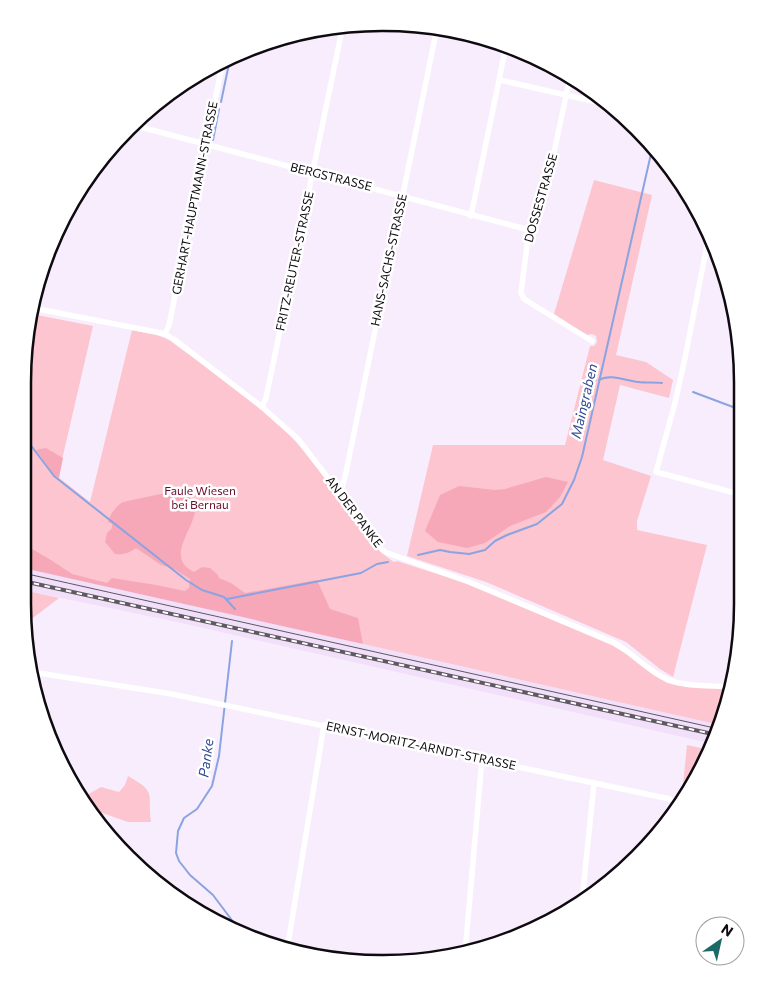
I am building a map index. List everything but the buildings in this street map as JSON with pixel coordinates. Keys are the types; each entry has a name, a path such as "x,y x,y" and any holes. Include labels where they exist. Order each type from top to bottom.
{"street":[{"name":"FRITZ-REUTER-STRASSE","path":"262,406 266,398 342,34"},
{"name":"HANS-SACHS-STRASSE","path":"338,491 342,487 345,477 435,35"},
{"path":"471,216 505,54"},
{"name":"GERHART-HAUPTMANN-STRASSE","path":"166,334 221,70"},
{"path":"500,80 593,101"},
{"name":"DOSSESTRASSE","path":"568,84 555,148 529,230 521,293 524,300 592,341"},
{"name":"BERGSTRASSE","path":"141,127 529,230"},
{"path":"707,247 685,358 656,472 734,493"},
{"name":"AN DER PANKE","path":"39,309 166,334 175,340 262,406 298,440 378,546 391,555 451,575 615,643 630,652 660,676 674,682 724,686"},
{"name":"ERNST-MORITZ-ARNDT-STRASSE","path":"38,673 172,694 670,798"},
{"path":"288,942 324,725"},
{"path":"466,945 482,759"},
{"path":"583,892 594,783"}],"shaded area":[{"path":"46,448 63,458 59,478 54,475 36,450"},
{"path":"546,477 568,482 560,497 546,512 510,526 485,543 467,548 438,542 425,531 440,495 459,486 495,490 505,489"},
{"path":"179,490 190,495 195,504 195,513 182,545 181,555 184,564 194,572 202,567 210,568 219,578 231,583 245,593 317,580 330,609 358,618 363,644 31,570 31,548 72,574 107,583 112,578 185,591 189,588 190,579 174,569 161,565 136,548 126,553 115,554 105,542 107,533 112,528 112,524 108,522 109,519 114,510 123,502"},
{"path":"31,570 712,723 705,742 177,622 31,592"}],"green space":[{"path":"594,180 652,195 616,355 646,362 673,380 669,398 620,385 603,460 651,476 637,521 637,530 707,545 673,677 626,642 486,582 407,556 433,445 565,445 590,346 594,346 597,342 596,336 592,334 586,335 554,314"},
{"name":"Faule Wiesen bei Bernau","path":"38,315 93,326 58,477 90,502 132,330 157,335 169,340 235,388 281,426 318,468 367,537 384,555 394,562 397,561 468,584 611,645 630,656 652,674 667,683 679,686 723,689 712,723 363,644 362,641 31,568 31,382 34,337"},
{"path":"31,592 59,598 32,619"},
{"path":"687,745 703,748 698,759 683,786"},
{"path":"128,776 147,790 150,799 151,822 128,822 100,812 87,795 101,787 119,792 125,785"}],"waterway":[{"path":"221,102 228,66"},
{"path":"213,140 219,109"},
{"name":"Maingraben","path":"418,555 440,550 469,554 485,550 495,541 537,524 562,504 574,480 582,457 651,156"},
{"path":"599,380 613,377 638,382 662,383"},
{"path":"693,392 734,407"},
{"name":"Panke","path":"31,446 54,476 186,580 202,590 224,597 235,609"},
{"name":"Maingraben","path":"227,599 361,573 377,564 388,562"},
{"name":"Panke","path":"232,641 219,756 212,786 197,809 184,818 178,831 176,853 179,861 190,875 213,895 233,922"}],"tram line":[{"path":"31,575 711,727"}],"railway":[{"path":"31,583 709,733"}]}
